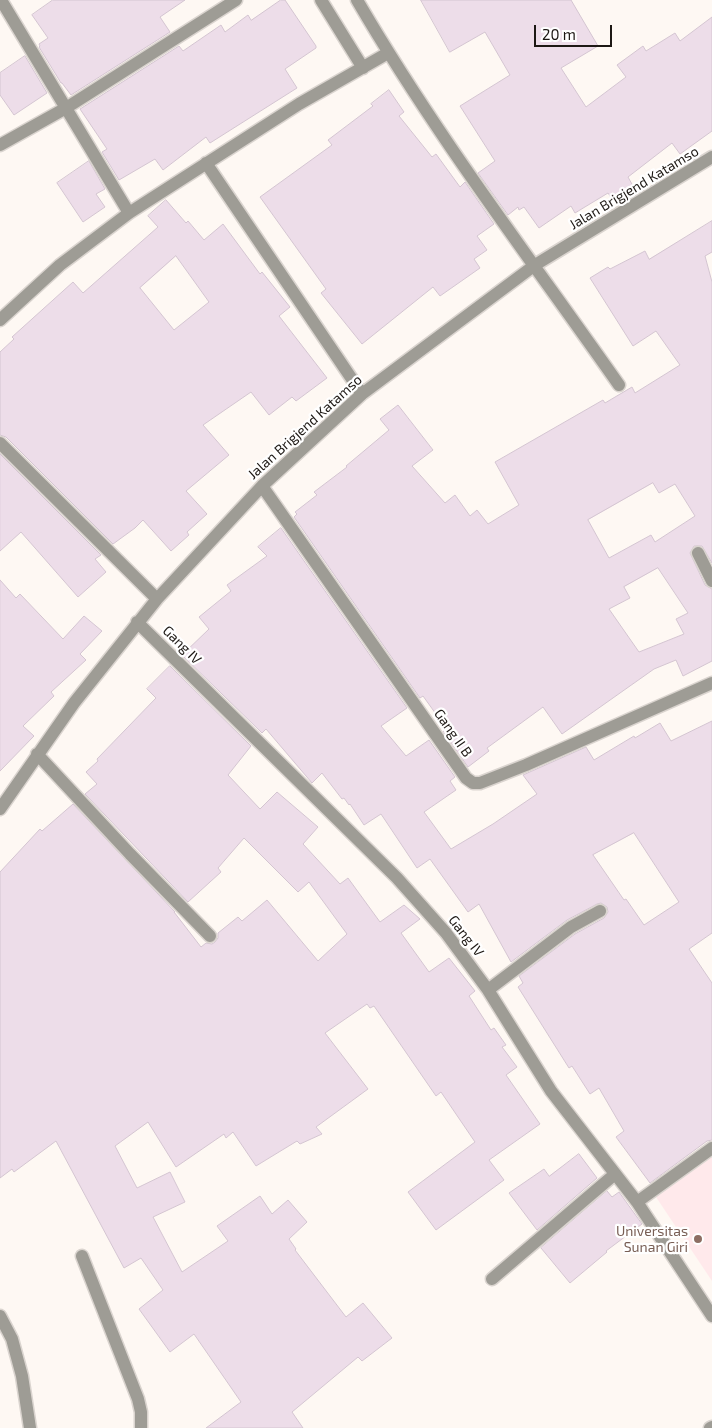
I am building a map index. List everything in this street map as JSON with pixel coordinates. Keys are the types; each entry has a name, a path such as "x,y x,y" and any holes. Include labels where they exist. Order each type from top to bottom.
{"street":[{"path":"0,145 66,108 236,0"},
{"path":"321,0 363,68"},
{"path":"357,0 388,53 479,188 619,385"},
{"path":"5,4 129,213"},
{"path":"0,320 60,265 129,213 299,104 388,53"},
{"name":"Jalan Brigjend Katamso","path":"0,809 74,703 157,599 262,486 362,394 535,265 712,158"},
{"path":"206,163 362,394"},
{"path":"0,443 157,599"},
{"name":"Gang II B","path":"262,486 466,778 473,783 480,783 526,765 712,683"},
{"path":"698,553 712,580"},
{"name":"Gang IV","path":"137,622 397,878 446,933 488,990 551,1091 636,1202 712,1316"},
{"path":"37,754 210,936"},
{"path":"488,990 571,927 600,911"},
{"path":"636,1202 712,1148"},
{"path":"492,1279 615,1174"},
{"path":"82,1256 138,1399 141,1412 141,1428"},
{"path":"0,1316 12,1339 22,1376 30,1428"}],"shaded area":[{"name":"Universitas Sunan Giri","path":"712,1157 712,1281 656,1197"}],"building":[{"path":"53,0 185,0 160,17 170,32 71,95 61,83 39,47 39,44 48,38 32,15"},
{"path":"281,0 285,0 316,46 316,48 285,69 297,88 210,143 206,137 163,170 155,159 119,180 102,152 107,149 80,109 179,46 183,51 221,25 225,32 248,15 251,20"},
{"path":"421,0 571,0 598,46 561,68 586,107 626,77 617,65 643,46 646,51 675,33 680,41 712,17 712,131 680,154 672,143 628,177 633,186 612,199 608,193 575,213 571,206 539,228 524,207 519,210 518,207 508,215 478,173 495,161 460,106 510,75 485,32 450,52"},
{"path":"25,56 47,93 14,115 0,95 0,73"},
{"path":"389,90 404,112 399,116 432,157 436,154 460,187 465,182 494,224 477,236 487,250 474,259 480,268 440,296 433,287 362,344 321,293 326,289 260,197 332,145 328,140 373,106 371,104"},
{"path":"89,161 105,189 96,194 105,207 83,222 57,183"},
{"path":"166,200 204,240 223,224 260,274 262,272 290,307 279,316 327,378 296,401 292,397 269,415 251,392 203,425 229,455 186,491 207,514 187,532 189,535 171,551 143,520 113,544 6,437 0,435 0,352 14,339 12,337 73,282 83,293 158,227 148,216","holes":["176,256 209,302 174,330 140,288"]},
{"path":"712,221 712,252 705,256 712,282 712,563 702,546 694,546 690,553 705,585 712,589 712,661 683,676 676,660 654,669 562,734 543,707 487,748 489,751 468,767 443,731 446,728 423,696 420,698 294,517 297,514 295,512 317,495 314,492 347,467 389,430 380,419 398,405 433,450 412,466 445,503 455,495 470,516 477,510 488,524 519,505 495,462 603,400 605,403 632,387 635,393 680,365 656,331 633,346 590,278 608,267 610,269 645,251 649,259","holes":["653,483 659,493 675,484 695,516 655,542 651,535 609,558 588,520","658,568 688,613 676,619 684,634 639,652 609,609 630,598 624,587"]},
{"path":"0,454 101,555 95,559 106,572 78,597 21,532 0,551"},
{"path":"281,528 407,708 381,726 406,756 429,740 455,777 450,781 456,790 424,812 451,849 493,824 537,794 523,775 586,747 594,760 660,723 671,741 712,721 712,933 689,949 712,983 712,1140 707,1141 650,1183 616,1137 624,1131 599,1088 590,1094 572,1066 569,1068 518,987 523,983 519,976 575,934 604,918 608,912 607,907 601,903 597,904 567,920 511,962 479,904 468,912 430,859 417,868 381,814 364,825 350,804 344,798 342,799 322,773 312,783 266,729 262,733 182,655 209,629 199,617 231,591 227,585 267,556 258,547","holes":["634,833 679,902 644,925 593,855"]},
{"path":"0,580 16,598 20,594 63,639 84,616 102,631 80,654 86,660 51,692 54,696 23,726 34,736 0,771"},
{"path":"170,666 251,746 228,775 260,809 277,792 318,827 303,844 340,884 348,878 380,922 404,905 420,919 401,933 429,972 449,958 475,991 469,996 491,1030 494,1028 506,1045 502,1047 517,1067 506,1075 540,1124 489,1160 504,1180 436,1230 408,1192 475,1142 441,1092 436,1096 374,1006 370,1008 367,1004 325,1033 368,1089 316,1127 322,1134 300,1144 297,1141 256,1166 233,1132 226,1138 224,1134 176,1167 148,1122 115,1146 137,1188 170,1172 185,1202 153,1217 182,1272 228,1241 217,1226 260,1196 272,1214 288,1200 307,1222 289,1239 295,1250 346,1317 363,1303 392,1338 362,1361 358,1357 292,1412 303,1428 206,1428 241,1402 194,1334 170,1352 139,1309 163,1290 141,1258 124,1268 56,1141 14,1172 12,1169 0,1178 0,872 40,829 42,831 73,804 175,912 201,947 206,943 212,944 215,942 218,938 218,933 238,917 242,921 267,900 318,961 347,934 309,882 298,892 244,838 218,868 221,872 188,902 85,794 97,784 86,772 156,698 147,689"},
{"path":"579,1154 597,1178 537,1230 509,1193 544,1169 549,1176"},
{"path":"607,1191 612,1197 619,1192 642,1224 606,1251 570,1283 541,1248"}],"place":[{"name":"Universitas Sunan Giri","path":"698,1239"}]}
